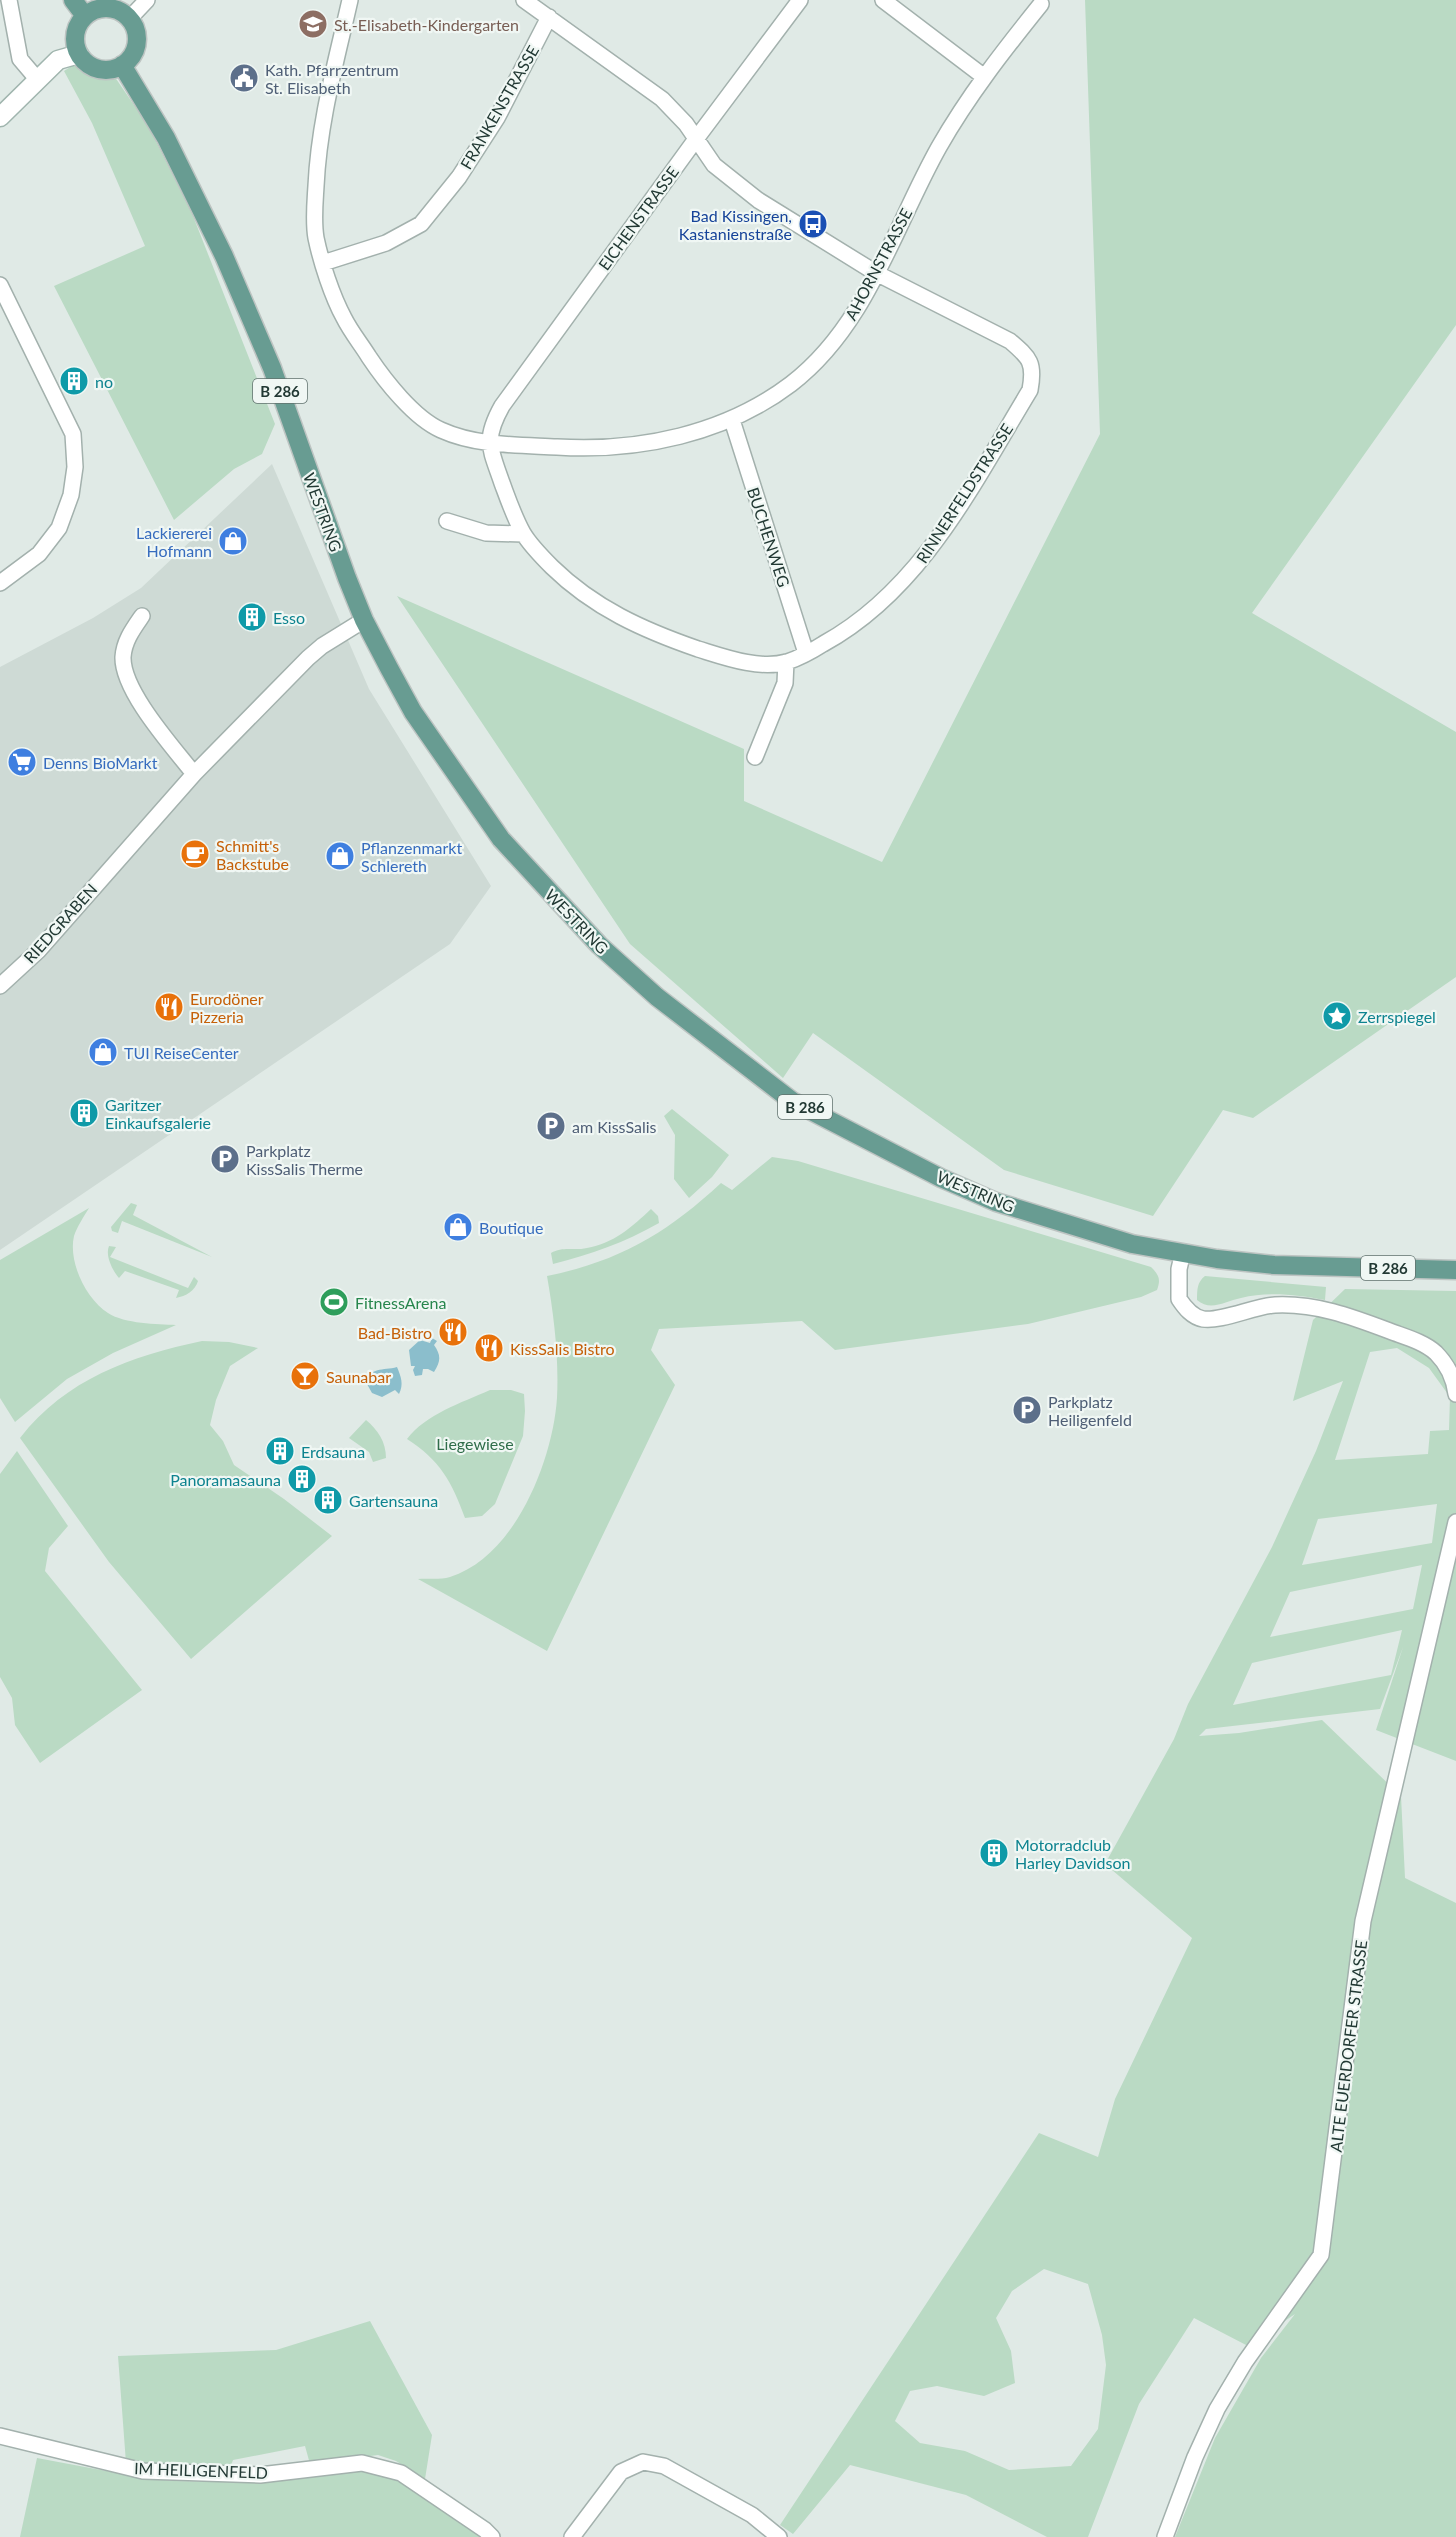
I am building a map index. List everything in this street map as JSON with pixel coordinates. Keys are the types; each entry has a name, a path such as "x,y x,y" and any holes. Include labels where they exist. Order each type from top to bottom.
{"main road":[{"path":"73,0 86,16"},
{"path":"105,8 115,10 129,19 135,28 138,40 128,62 109,70 88,65 79,54 75,40 76,32 86,16 105,8"},
{"name":"WESTRING","path":"122,65 166,138 224,256 272,368 328,530 364,620 413,712 501,839 599,945 666,1004 792,1101 941,1178 996,1202 1132,1244 1183,1252 1274,1265 1456,1270"}],"street":[{"path":"9,0 20,59 37,79"},
{"path":"129,19 147,0"},
{"name":"AHORNSTRASSE","path":"350,0 322,122 314,216 323,263 343,317 377,369 421,418 443,431 489,443 588,449 663,440 698,432 732,420 793,382 824,353 858,306 939,148 983,76 1041,4"},
{"path":"524,0 662,99 686,123 714,165 743,189 876,273"},
{"name":"EICHENSTRASSE","path":"489,443 491,425 502,406 800,0"},
{"path":"883,0 983,76"},
{"name":"FRANKENSTRASSE","path":"323,263 386,243 421,224 459,177 497,118 549,17"},
{"path":"0,117 58,60 79,54"},
{"name":"RINNERFELDSTRASSE","path":"489,443 523,534 567,582 623,620 710,653 754,663 786,662 845,632 911,573 949,522 1030,390 1033,373 1029,357 1010,341 876,273"},
{"path":"0,285 73,434 75,467 71,495 59,528 39,554 0,583"},
{"name":"BUCHENWEG","path":"732,420 806,653"},
{"path":"447,521 486,533 523,534"},
{"path":"142,616 128,637 123,658 127,680 158,727 194,774"},
{"name":"RIEDGRABEN","path":"0,986 38,951 194,774 266,701 322,646 364,620"},
{"path":"755,757 785,683 786,662"},
{"path":"1183,1252 1179,1269 1179,1299 1193,1315 1203,1319 1215,1319 1274,1305 1310,1306 1342,1313 1419,1342 1435,1352 1447,1366 1456,1394"},
{"name":"ALTE EUERDORFER STRASSE","path":"1165,2537 1195,2457 1217,2409 1245,2362 1321,2255 1364,1922 1456,1522"},
{"name":"IM HEILIGENFELD","path":"0,2436 143,2471 260,2475 362,2463 401,2473 492,2537"},
{"path":"572,2537 621,2472 643,2462 664,2466 684,2477 752,2515 779,2537"}],"shaded area":[{"path":"272,464 369,689 491,886 450,944 0,1250 0,667 93,618 141,588"}],"green space":[{"path":"1085,0 1456,0 1456,325 1252,613 1456,732 1456,977 1253,1118 1223,1110 1153,1216 1004,1170 813,1033 783,1078 630,944 397,596 744,749 744,801 882,862 1100,434"},
{"path":"83,59 108,67 149,127 193,216 275,424 262,454 234,469 174,520 54,286 145,246 92,123 64,71"},
{"path":"672,1109 729,1155 712,1177 689,1198 674,1179 675,1135 664,1116"},
{"path":"772,1157 798,1161 1151,1267 1158,1277 1157,1290 1141,1297 1028,1324 835,1350 802,1321 659,1329 651,1350 675,1385 547,1651 418,1579 450,1577 473,1566 494,1549 511,1528 539,1477 554,1423 557,1398 555,1337 547,1276 597,1262 641,1243 681,1217 721,1183 732,1190"},
{"path":"131,1203 137,1205 133,1215 212,1257 122,1221 118,1233 112,1231 111,1227"},
{"path":"89,1208 75,1233 73,1246 80,1279 93,1299 115,1317 141,1323 176,1325 113,1353 67,1379 15,1422 0,1398 0,1260"},
{"path":"651,1209 658,1216 659,1223 607,1247 553,1264 551,1253 605,1243 630,1228"},
{"path":"109,1246 116,1247 110,1257 188,1288 194,1277 198,1281 197,1285 190,1292 176,1298 179,1290 125,1271 119,1278 110,1262"},
{"path":"1205,1276 1326,1287 1325,1300 1272,1294 1208,1305 1197,1300 1199,1284"},
{"path":"1345,1289 1456,1291 1456,1761 1376,1730 1403,1647 1380,1709 1206,1729 1199,1736 1239,1733 1322,1720 1401,1796 1405,1878 1456,1903 1456,2537 1175,2537 1215,2438 1261,2358 1295,2314 1248,2346 1194,2318 1139,2404 1088,2537 1047,2537 966,2495 850,2465 793,2534 780,2525 1039,2133 1098,2157 1115,2099 1192,1938 1105,1864 1174,1739 1188,1704 1272,1547 1316,1451 1343,1381 1293,1401 1313,1320","holes":["1397,1348 1429,1368 1450,1397 1449,1430 1430,1431 1428,1454 1335,1460 1370,1352","1437,1504 1432,1543 1302,1565 1318,1519","1422,1565 1413,1609 1270,1637 1290,1592","1402,1630 1391,1675 1233,1705 1252,1663","1044,2269 1088,2284 1102,2335 1106,2365 1098,2429 1071,2466 1009,2470 965,2451 920,2443 895,2421 910,2391 937,2386 984,2396 1015,2383 1011,2351 996,2318 1012,2291"]},
{"path":"202,1341 229,1342 258,1348 230,1366 216,1400 210,1425 223,1441 234,1465 284,1499 332,1536 191,1659 109,1562 20,1438 58,1400 79,1385 150,1354"},
{"name":"Liegewiese","path":"490,1390 511,1390 524,1394 523,1436 495,1504 482,1516 465,1518 444,1473 428,1455 407,1439 434,1416"},
{"path":"366,1420 380,1437 385,1447 386,1458 373,1462 369,1452 349,1438"},
{"path":"17,1451 68,1526 49,1548 45,1571 142,1690 40,1763 15,1725 12,1698 0,1677 0,1474"},
{"path":"370,2321 432,2435 425,2479 396,2461 378,2455 310,2464 305,2446 233,2460 230,2468 126,2463 118,2356 276,2350"},
{"path":"37,2458 172,2481 224,2482 363,2469 409,2483 485,2537 20,2537"}],"water":[{"path":"432,1338 437,1341 434,1345 439,1355 438,1365 434,1372 423,1369 422,1375 415,1376 413,1370 415,1366 411,1366 409,1350 420,1340 430,1343"},
{"path":"397,1367 402,1384 399,1394 395,1390 382,1397 372,1393 367,1384 371,1374 378,1370"}],"place":[{"name":"St.-Elisabeth-Kindergarten","path":"313,24"},
{"name":"Kath. Pfarrzentrum St. Elisabeth","path":"244,78"},
{"name":"Bad Kissingen, Kastanienstraße","path":"813,224"},
{"name":"no","path":"74,381"},
{"name":"Lackiererei Hofmann","path":"233,541"},
{"name":"Esso","path":"252,617"},
{"name":"Denns BioMarkt","path":"22,762"},
{"name":"Schmitt's Backstube","path":"195,854"},
{"name":"Pflanzenmarkt Schlereth","path":"340,856"},
{"name":"Eurodöner Pizzeria","path":"169,1007"},
{"name":"Zerrspiegel","path":"1337,1016"},
{"name":"TUI ReiseCenter","path":"103,1052"},
{"name":"Garitzer Einkaufsgalerie","path":"84,1113"},
{"name":"am KissSalis","path":"551,1126"},
{"name":"Parkplatz KissSalis Therme","path":"225,1159"},
{"name":"Boutique","path":"458,1227"},
{"name":"FitnessArena","path":"334,1302"},
{"name":"Bad-Bistro","path":"453,1332"},
{"name":"KissSalis Bistro","path":"489,1348"},
{"name":"Saunabar","path":"305,1376"},
{"name":"Parkplatz Heiligenfeld","path":"1027,1410"},
{"name":"Erdsauna","path":"280,1451"},
{"name":"Panoramasauna","path":"302,1479"},
{"name":"Gartensauna","path":"328,1500"},
{"name":"Motorradclub Harley Davidson","path":"994,1853"}]}
